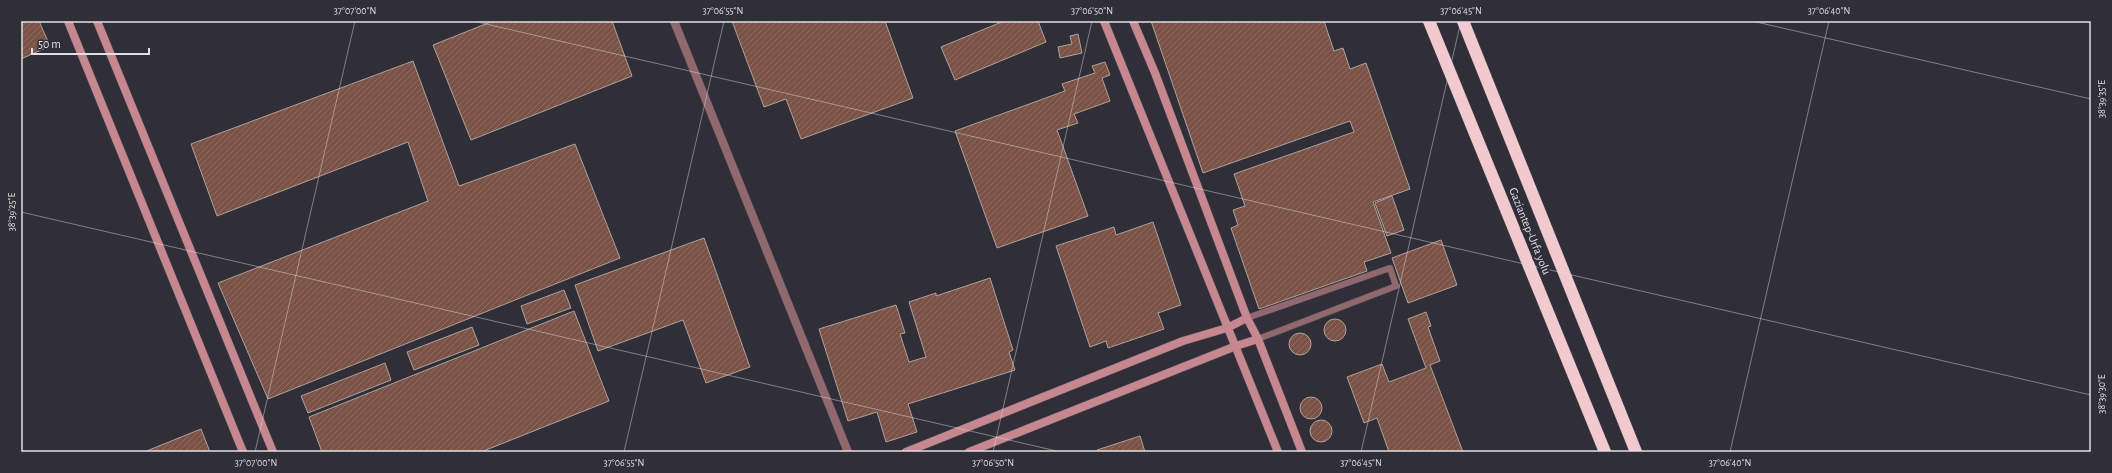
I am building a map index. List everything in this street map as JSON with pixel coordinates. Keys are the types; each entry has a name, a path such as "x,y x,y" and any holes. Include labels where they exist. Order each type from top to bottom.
{"highway":[{"name":"Gaziantep-Urfa yolu","path":"1429,21 1605,452"},
{"name":"Gaziantep-Urfa yolu","path":"1463,21 1636,452"}],"street":[{"path":"68,21 242,452"},
{"path":"97,21 273,452"},
{"path":"674,21 848,452"},
{"path":"1104,21 1278,452"},
{"path":"1133,21 1155,73 1247,318 1258,339 1302,452"},
{"path":"906,452 1183,341 1227,328 1247,318"},
{"path":"969,452 1236,346 1258,339"}],"lane":[{"path":"1247,318 1390,268 1396,286 1258,339"}],"building":[{"path":"21,21 39,21 50,46 21,59"},
{"path":"493,21 612,21 632,76 471,140 433,45"},
{"path":"732,21 885,21 913,98 801,139 786,99 764,107"},
{"path":"1004,21 1038,21 1046,42 955,80 941,47"},
{"path":"1151,21 1324,21 1334,51 1343,48 1350,69 1366,63 1410,189 1373,202 1391,253 1364,262 1367,271 1259,309 1231,228 1238,225 1233,210 1245,206 1234,174 1354,132 1350,121 1203,173"},
{"path":"1078,34 1082,53 1060,58 1058,47 1072,44 1070,36"},
{"path":"413,61 459,186 575,144 620,258 268,399 218,283 428,201 408,142 217,216 191,144"},
{"path":"1105,62 1110,75 1102,78 1110,101 1074,114 1078,123 1057,130 1088,216 997,248 955,131 1065,91 1062,84 1095,73 1092,66"},
{"path":"1392,196 1404,230 1387,236 1375,203"},
{"path":"1153,222 1181,305 1158,313 1164,329 1108,348 1106,341 1090,347 1056,246 1114,227 1116,235"},
{"path":"704,238 750,367 706,383 683,320 598,351 575,285"},
{"path":"1441,240 1457,285 1408,303 1392,258"},
{"path":"990,278 1013,350 1009,352 1015,370 908,404 917,432 886,442 877,412 848,421 819,329 896,305 905,333 900,334 909,362 926,357 909,302 936,293 936,296"},
{"path":"564,290 571,308 527,324 521,306"},
{"path":"574,311 609,401 481,452 322,452 309,417"},
{"path":"1426,312 1431,326 1428,327 1440,361 1430,365 1463,452 1389,452 1377,418 1364,423 1347,377 1382,364 1389,382 1426,368 1408,319"},
{"path":"1335,319 1343,322 1346,330 1343,338 1335,341 1327,338 1324,330 1327,322"},
{"path":"472,327 479,345 414,370 407,352"},
{"path":"1300,333 1308,336 1311,344 1308,352 1300,355 1292,352 1289,344 1292,336"},
{"path":"385,363 391,380 308,413 301,396"},
{"path":"1311,397 1319,400 1322,408 1319,416 1311,419 1303,416 1300,408 1303,400"},
{"path":"1321,420 1329,423 1332,431 1329,439 1321,442 1313,439 1310,431 1313,423"},
{"path":"201,429 210,452 144,452"},
{"path":"1140,436 1145,452 1098,452 1097,450"}]}
